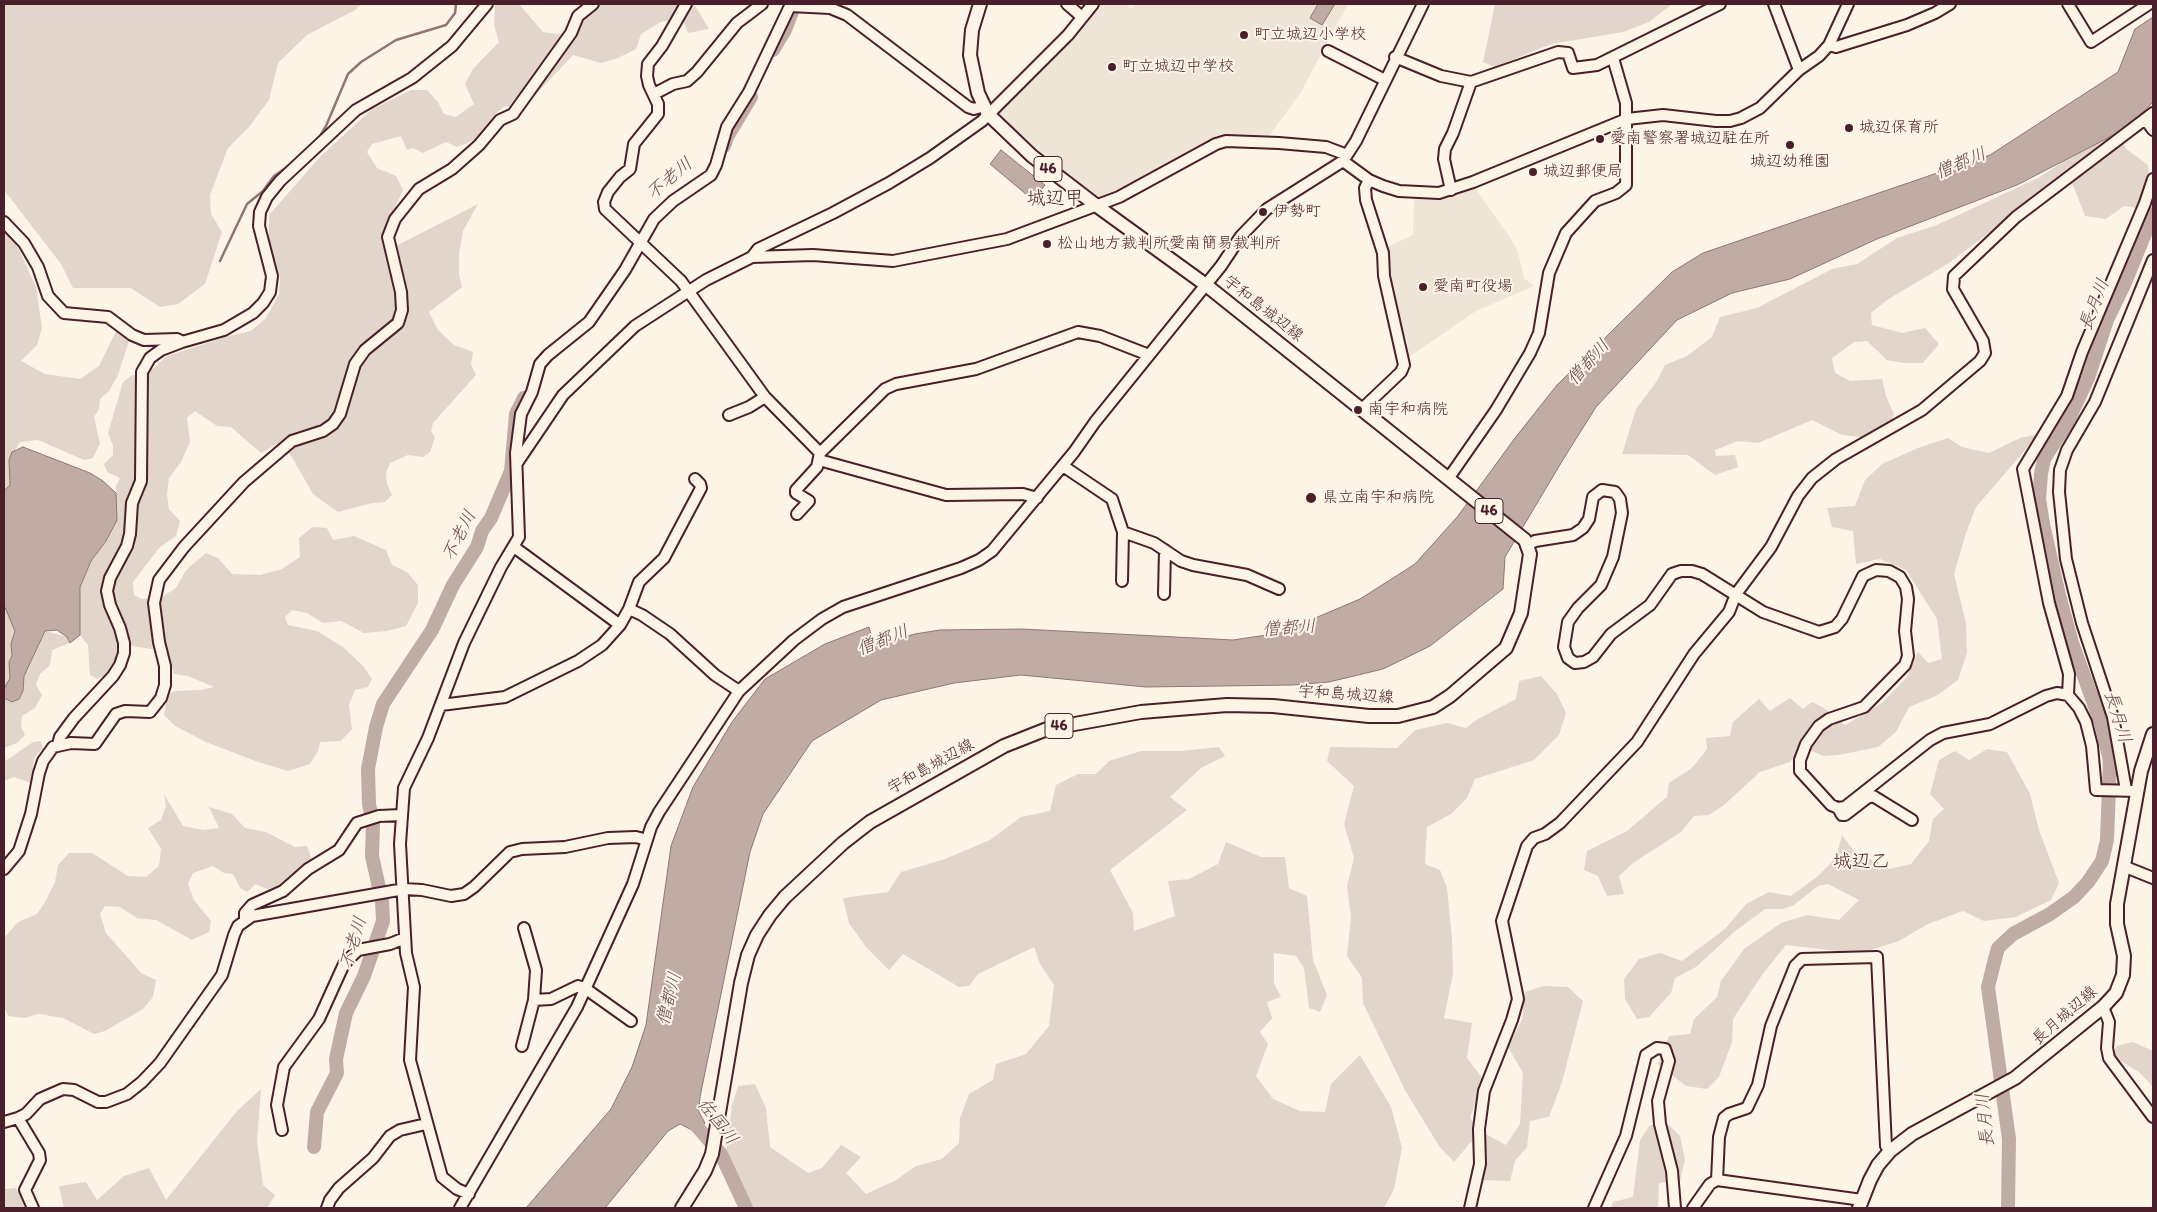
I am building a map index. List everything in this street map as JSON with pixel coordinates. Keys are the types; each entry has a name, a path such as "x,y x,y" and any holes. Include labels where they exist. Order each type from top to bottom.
{"main road":[{"name":"宇和島城辺線","path":"682,1208 705,1171 714,1145 741,983 748,954 757,935 785,897 870,822 1004,746 1047,729 1141,712 1218,705 1273,706 1369,716 1398,716 1433,707 1450,696 1506,648 1521,613 1530,554 1526,542 1206,285 1032,156 986,110 972,72 970,55 972,30 980,4"},
{"name":"長月城辺線","path":"1861,1204 1878,1165 1890,1151 1912,1134 2015,1078 2103,1007 2116,993 2123,976 2124,956 2117,924 2117,904 2123,866 2128,790 2141,771 2153,734"}],"street":[{"path":"4,869 19,851 31,814 43,761 58,744 60,737 74,718 120,665 124,643 107,591 110,578 127,546 130,534 132,502 141,481 142,372 150,358 161,350 224,330 252,313 270,292 272,276 259,226 260,212 267,196 280,181 356,110 434,62 452,46 487,4"},
{"path":"58,744 95,744 116,714 125,711 150,712 157,706 165,685 165,666 159,642 154,603 159,580 184,547 244,482 292,441 323,431 334,424 340,414 355,364 365,350 398,323 402,310 401,292 388,237 395,219 419,188 452,169 479,145 500,120 513,114 571,33 578,16 593,4"},
{"path":"686,4 662,46 648,64 647,76 658,104 658,114 634,144 630,169 620,177 608,192 604,202 605,209 640,240 689,291 765,396 819,456 946,495 1023,494 1037,498"},
{"path":"1067,4 1082,18"},
{"path":"516,463 555,405 570,388 635,326 689,291 752,257 758,249 834,213 930,158 986,110 1082,18 1093,4"},
{"path":"460,1208 586,989 633,884 647,840 659,812 739,690 794,640 822,619 843,607 979,560 992,551 1063,466 1206,285 1241,236 1267,209 1345,158 1356,141 1395,57 1423,4"},
{"path":"1395,57 1442,76 1471,82 1558,52 1568,53 1573,68 1597,65 1720,4"},
{"path":"1774,4 1799,70"},
{"path":"752,257 813,255 893,261 1007,239 1119,197 1216,144 1226,141 1326,148 1345,158 1369,180 1400,191 1420,194 1451,190 1627,119 1663,114 1716,121 1730,121 1740,118 1760,108 1799,70 1819,56 1829,45 1848,4"},
{"path":"1829,45 1836,47 1877,32 1907,25 1935,13 1950,4"},
{"path":"2068,4 2091,42 2149,4"},
{"path":"654,94 673,84 687,81 697,72 720,41 758,5"},
{"path":"469,1194 457,1189 442,1177 410,1060 414,986 405,938 404,889 400,844 404,788 441,705 464,642 501,567 519,537 516,463 521,414 532,392 540,364 548,355 589,322 624,270 654,219 673,200 711,175 716,165 727,127 749,92 791,5 830,8 847,14 968,107 986,110"},
{"path":"1328,51 1385,80"},
{"path":"1450,480 1530,354 1538,333 1549,273 1566,233 1594,202 1616,193 1626,185 1627,119 1622,84 1614,58"},
{"path":"1451,190 1444,159 1445,149 1453,133 1471,82"},
{"path":"1470,1208 1480,1164 1479,1129 1484,1091 1512,1020 1518,999 1502,921 1527,846 1534,838 1545,834 1560,823 1637,742 1694,654 1730,612 1736,594 1771,547 1798,496 1812,478 1836,459 1922,410 1980,361 1985,353 1984,341 1953,289 1954,276 2016,218 2150,116 2153,130"},
{"path":"1362,409 1401,372 1404,365 1384,276 1383,253 1366,200 1365,188 1369,180"},
{"path":"2068,695 2069,674 2049,603 2023,469 2067,396 2082,352 2146,204 2153,180"},
{"path":"4,222 24,243 38,267 48,296 64,313 108,317 132,335 144,340 177,338 182,342"},
{"path":"1526,542 1573,535 1589,519 1593,497 1602,490 1615,492 1620,499 1622,513 1613,557 1601,584 1578,608 1568,622 1564,647 1568,658 1576,663 1584,662 1593,657 1611,634 1650,605 1672,574 1692,571 1736,594 1763,612 1819,632 1835,627 1842,619 1863,576 1876,570 1889,571 1900,577 1906,587 1908,656 1905,664 1864,707 1829,719 1819,726 1806,744 1800,760 1800,771 1831,805 1838,808 1845,807 1916,750 1936,737 1957,730 1990,724 2057,692 2068,695 2079,708 2086,722 2092,746 2096,790 2128,790 2113,717 2082,623 2066,559 2059,492 2060,470 2067,450 2095,402 2153,260"},
{"path":"797,514 809,501 796,493 796,490 817,468 819,456 884,390 896,384 976,369 1078,332 1100,336 1149,356"},
{"path":"729,415 749,407 765,396"},
{"path":"1063,466 1112,499 1123,532 1122,581"},
{"path":"441,705 494,699 529,686 578,661 602,645 620,625 630,610 640,582 664,558 701,488 695,479"},
{"path":"1123,532 1154,543 1193,565 1247,575 1279,589"},
{"path":"514,547 620,625"},
{"path":"1164,594 1165,550"},
{"path":"630,610 642,615 670,634 715,676 739,690"},
{"path":"1838,808 1842,815 1845,815 1867,798 1873,796 1912,820"},
{"path":"245,920 245,913 252,905 283,891 308,869 339,850 357,823 379,816 402,815"},
{"path":"4,1122 26,1114 40,1099 63,1089 74,1090 98,1102 106,1102 127,1094 142,1082 160,1063 222,975 234,935 245,920 266,912 404,889 422,890 451,896 464,894 474,887 510,852 516,850 564,847 608,838 636,837 647,840"},
{"path":"2123,866 2153,878"},
{"path":"522,1046 534,1000 535,965 524,928"},
{"path":"282,1130 277,1105 284,1067 319,1020 344,964 358,950 390,944 405,938"},
{"path":"1717,1180 1718,1137 1724,1118 1729,1114 1747,1108 1758,1085 1771,1026 1792,973 1798,962 1809,958 1877,957 1886,1146 1890,1151"},
{"path":"534,1000 551,999 578,986 586,989 631,1022"},
{"path":"2103,1007 2109,1022 2107,1048 2109,1058 2153,1118"},
{"path":"1594,1208 1626,1136 1646,1055 1657,1048 1665,1049 1669,1061 1658,1102 1660,1124 1672,1171 1675,1208"},
{"path":"18,1118 39,1153 40,1160 25,1190 33,1208"},
{"path":"327,1208 330,1200 339,1188 373,1158 390,1136 400,1130 426,1124"},
{"path":"1693,1208 1710,1184 1717,1180 1861,1204"}],"shaded area":[{"path":"4,4 362,4 355,10 307,35 278,63 269,100 249,127 228,148 210,195 211,214 222,232 205,284 178,304 160,307 131,288 73,288 61,264 4,190"},
{"path":"495,4 519,4 543,32 559,34 577,32 583,21 580,4 694,4 709,29 688,33 682,19 661,22 641,34 636,49 618,58 601,63 573,55 522,109 505,106 497,112 488,128 477,139 457,147 446,142 423,153 413,148 407,150 401,136 372,144 367,152 377,168 396,176 403,190 383,234 396,246 478,204 463,231 459,254 459,274 462,287 429,312 438,330 454,345 473,352 471,364 476,375 433,423 431,431 435,437 430,452 423,457 408,455 390,463 386,473 387,484 392,495 385,502 372,503 338,512 313,494 290,454 277,444 261,453 231,427 217,426 195,411 187,418 190,442 181,462 169,478 167,494 169,509 180,521 176,536 160,547 133,582 134,595 142,599 162,597 176,588 186,570 206,553 218,558 232,574 260,575 282,569 300,557 299,538 313,527 327,528 333,540 354,536 386,550 392,565 407,572 418,585 418,603 406,626 387,631 364,633 341,621 323,623 307,613 292,610 285,617 288,625 317,631 343,647 364,667 372,679 368,687 355,690 349,705 352,729 341,741 320,742 318,751 310,764 288,771 258,762 206,742 175,726 164,715 168,695 175,691 200,690 214,687 188,676 174,674 166,648 151,649 121,644 116,662 107,674 97,679 90,675 88,645 80,635 80,587 91,561 106,541 117,520 116,486 120,478 107,472 104,464 113,455 113,446 108,433 123,382 132,375 145,376 167,356 251,331 266,318 279,294 280,276 269,243 269,215 320,157 371,110 411,90 427,90 438,102 444,114 456,117 474,104 465,84 473,69 499,42 494,25"},
{"path":"1097,4 1126,4 1132,8 1135,4 1348,4 1301,92 1267,139 1232,136 1222,138 1098,199 1017,132 997,111"},
{"path":"1495,4 1672,4 1649,22 1623,32 1551,44 1495,67 1483,62"},
{"path":"2122,132 2125,148 2148,165 2150,183 2136,208 2124,206 2106,219 2085,216 2073,185 2061,179 1949,263 1887,300 1871,313 1872,325 1902,333 1925,328 1939,344 1923,363 1903,363 1887,360 1867,341 1854,342 1832,358 1835,373 1850,381 1882,379 1886,396 1894,414 1891,425 1871,438 1842,435 1812,420 1758,443 1738,441 1715,450 1716,456 1735,455 1738,467 1715,475 1688,455 1622,454 1636,409 1657,381 1665,365 1687,356 1712,337 1720,317 1757,308 1832,269 1857,264 1897,238 1937,225 2040,177 2093,141 2112,133"},
{"path":"1474,186 1511,239 1518,252 1524,278 1534,286 1476,311 1406,359 1407,342 1391,284 1387,247 1413,235 1414,195"},
{"path":"4,232 15,241 36,287 42,328 37,345 21,361 45,374 80,379 99,366 116,331 129,341 118,375 109,391 100,399 99,409 94,417 100,443 93,458 84,460 38,440 20,442 9,460 10,485 4,491"},
{"path":"2039,434 1976,507 1966,533 1954,574 1966,623 1967,653 1958,680 1936,696 1909,707 1896,732 1878,747 1839,755 1823,756 1803,747 1790,762 1760,772 1724,805 1709,815 1694,816 1681,832 1633,863 1619,876 1624,894 1607,896 1598,876 1584,870 1587,851 1627,831 1667,797 1669,783 1692,768 1707,749 1706,738 1730,736 1733,722 1759,699 1770,711 1790,698 1803,709 1812,702 1824,708 1845,725 1882,703 1907,677 1918,652 1928,663 1942,659 1937,619 1906,570 1880,559 1856,564 1853,531 1832,527 1827,508 1855,506 1865,480 1882,464 1918,448 1948,438 1962,447 1989,453 2020,438"},
{"path":"4,605 15,631 11,644 12,656 9,662 10,678 4,689"},
{"path":"45,631 67,637 70,643 52,650 50,665 40,674 36,685 42,695 35,708 22,716 21,727 25,735 17,743 4,748 4,698 12,702 23,691 24,676"},
{"path":"1541,676 1557,694 1566,713 1559,735 1534,760 1475,779 1467,798 1451,814 1427,827 1425,864 1440,870 1447,888 1452,938 1453,974 1444,1018 1472,1023 1467,1058 1483,1079 1470,1118 1482,1132 1506,1145 1520,1124 1523,1073 1508,1047 1522,1020 1525,992 1543,986 1568,987 1583,1001 1562,1082 1549,1117 1530,1121 1527,1147 1515,1161 1510,1181 1481,1180 1485,1148 1471,1142 1454,1162 1439,1146 1405,1090 1363,1003 1362,978 1347,956 1351,917 1347,886 1354,858 1344,824 1354,786 1327,761 1330,747 1397,748 1415,730 1447,723 1466,728 1476,720 1516,699 1519,681"},
{"path":"41,741 43,748 34,758 31,783 14,777 4,781 4,759 7,760 33,742"},
{"path":"1219,747 1225,756 1201,768 1170,797 1187,810 1110,870 1133,913 1134,931 1175,916 1168,881 1189,879 1218,864 1226,842 1261,857 1285,857 1289,888 1307,896 1313,960 1327,995 1320,1012 1309,1008 1304,968 1296,956 1274,953 1274,983 1281,997 1267,1002 1272,1018 1260,1032 1268,1044 1256,1076 1273,1099 1300,1111 1325,1112 1331,1084 1360,1055 1391,1107 1402,1148 1394,1189 1384,1208 748,1208 731,1190 727,1149 732,1105 738,1086 755,1084 766,1108 770,1147 808,1173 822,1168 841,1145 861,1157 846,1173 866,1194 896,1180 916,1166 942,1159 959,1143 960,1118 969,1094 993,1080 996,1064 1026,1054 1049,1026 1054,985 1040,964 1034,947 978,974 969,986 959,987 903,954 889,970 866,947 849,923 843,898 888,892 901,872 945,859 990,840 1021,817 1050,811 1056,785 1078,774 1096,774 1109,761 1141,751 1180,751"},
{"path":"1987,749 2007,752 2030,794 2039,830 2059,883 2051,900 2016,917 1984,921 1963,911 1928,924 1899,941 1868,951 1837,951 1786,945 1762,975 1733,1019 1732,1042 1719,1077 1707,1089 1686,1086 1658,1064 1669,1036 1690,1034 1694,1019 1717,997 1721,981 1744,949 1781,923 1807,915 1839,920 1859,900 1828,884 1818,886 1794,905 1783,909 1765,909 1734,932 1696,967 1675,978 1671,993 1649,1017 1637,1019 1625,999 1624,979 1639,959 1660,953 1682,961 1725,929 1746,904 1769,892 1791,896 1818,876 1836,858 1842,835 1854,851 1889,869 1911,864 1929,841 1933,819 1944,809 1930,794 1939,760 1955,751 1969,760"},
{"path":"164,794 183,826 203,830 219,828 209,807 232,814 245,828 266,832 295,847 307,846 312,860 278,887 267,889 256,884 247,892 240,888 233,874 224,873 213,866 193,873 188,884 194,900 211,921 209,932 192,940 156,920 137,918 120,907 105,906 100,914 106,933 141,973 156,980 153,997 143,1009 105,1031 94,1034 63,1018 39,1014 24,1018 8,1016 4,1005 4,938 18,922 37,914 55,882 58,865 69,853 92,853 128,876 146,877 159,866 161,849 148,828 161,820 166,806"},
{"path":"2133,1042 2153,1051 2153,1087 2139,1072 2114,1057 2116,1046"},
{"path":"261,1089 257,1141 263,1185 275,1195 267,1208 64,1208 59,1186 86,1182 97,1200 124,1176 149,1168 166,1200 237,1111"},
{"path":"1650,1125 1669,1125 1680,1136 1685,1160 1680,1181 1659,1183 1658,1208 1611,1208 1613,1202 1633,1197 1640,1140"},
{"path":"16,1188 26,1208 4,1208 4,1189"}],"water":[{"path":"1318,4 1335,4 1322,25 1310,18"},
{"name":"僧都川","path":"2153,17 2153,102 2129,127 2017,185 1877,239 1790,279 1732,293 1677,320 1596,407 1505,557 1503,589 1430,646 1383,669 1329,682 1292,685 1146,687 1021,675 954,683 881,700 812,741 763,814 750,852 700,1097 699,1112 705,1123 694,1131 680,1124 668,1131 605,1208 526,1208 611,1109 632,1067 646,1025 671,846 693,787 732,722 765,679 825,644 869,627 874,646 915,634 940,630 1022,629 1233,640 1280,633 1360,599 1415,564 1458,516 1515,438 1557,385 1672,272 1703,253 1990,155 2118,72 2135,29"},
{"path":"1001,150 1045,185 1033,200 990,164"},
{"path":"23,447 90,473 103,481 116,493 117,520 106,541 91,561 80,587 80,635 70,643 67,637 57,630 45,631 24,676 23,691 19,699 12,702 4,698 4,689 10,678 9,662 12,656 11,644 15,631 4,605 4,491 10,485 9,460 12,452"}],"waterway":[{"path":"319,138 348,74 361,62 396,40 446,25 455,13 456,4"},
{"name":"不老川","path":"773,50 785,30 793,9"},
{"name":"不老川","path":"724,146 727,137 751,97"},
{"path":"220,261 247,204 263,191 274,176 293,163"},
{"name":"長月川","path":"2008,1208 2009,1139 1988,987 1998,948 2013,934 2050,914 2074,897 2088,882 2102,861 2107,840 2110,761 2101,723 2072,643 2059,595 2039,499 2041,474 2044,459 2068,421 2088,378 2107,320 2124,285 2153,214"},
{"name":"不老川","path":"314,1147 317,1112 337,1073 336,1059 346,1013 364,976 383,921 382,901 372,856 373,824 369,804 368,769 376,727 383,704 432,630 453,585 477,547 482,531 491,518 511,471 516,414 524,398"},
{"name":"佐国川","path":"687,1115 721,1154 746,1208"}],"place":[{"name":"町立城辺小学校","path":"1244,35"},
{"name":"町立城辺中学校","path":"1112,67"},
{"name":"城辺保育所","path":"1849,128"},
{"name":"愛南警察署城辺駐在所","path":"1600,139"},
{"name":"城辺幼稚園","path":"1790,145"},
{"name":"城辺郵便局","path":"1533,172"},
{"name":"伊勢町","path":"1263,212"},
{"name":"松山地方裁判所愛南簡易裁判所","path":"1047,244"},
{"name":"愛南町役場","path":"1423,287"},
{"name":"南宇和病院","path":"1358,410"},
{"name":"県立南宇和病院","path":"1311,498"}],"district":[{"name":"城辺甲","path":"1055,199"},
{"name":"城辺乙","path":"1861,862"}]}
